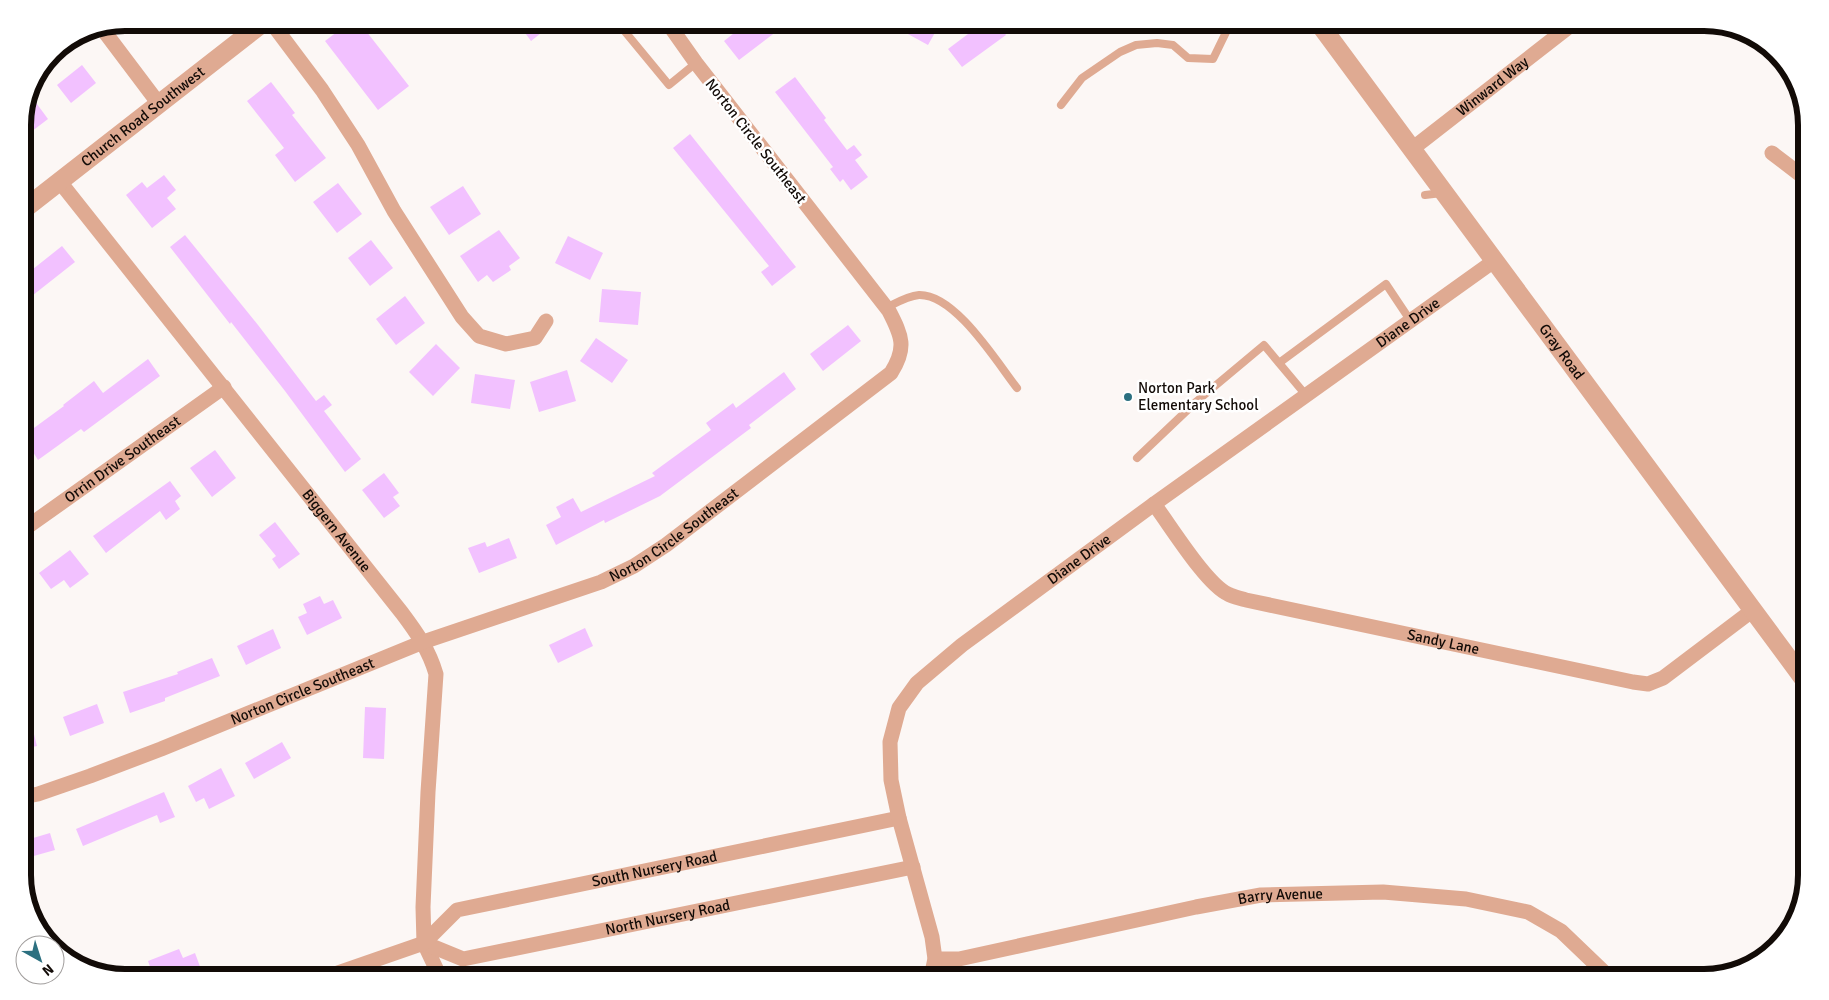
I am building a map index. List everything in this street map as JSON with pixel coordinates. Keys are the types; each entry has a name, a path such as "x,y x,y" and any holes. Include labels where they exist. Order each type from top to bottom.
{"street":[{"name":"Church Road Southwest","path":"31,204 252,31"},
{"path":"278,31 322,90 358,145 394,211 462,317 480,336 506,344 534,338 546,320"},
{"name":"Norton Circle Southeast","path":"31,795 153,752 423,642 601,582 634,566 666,545 891,373 899,360 902,348 897,326 886,308 696,63 675,31"},
{"name":"Gray Road","path":"1325,31 1798,671"},
{"name":"Winward Way","path":"1412,149 1563,31"},
{"path":"106,33 159,104"},
{"path":"1772,153 1798,173"},
{"name":"Biggern Avenue","path":"60,182 224,387 423,642 431,657 436,674 428,792 423,907 424,943"},
{"name":"Diane Drive","path":"933,969 935,959 932,937 899,818 891,780 890,742 899,708 917,683 962,645 1154,504 1305,394 1494,261"},
{"name":"Orrin Drive Southeast","path":"31,524 224,387"},
{"name":"Sandy Lane","path":"1154,504 1201,568 1214,584 1227,594 1246,600 1633,682 1648,684 1663,678 1753,610"},
{"name":"South Nursery Road","path":"424,943 457,910 899,818"},
{"name":"North Nursery Road","path":"424,943 464,959 914,867"},
{"name":"Barry Avenue","path":"935,959 959,959 1196,907 1261,895 1383,892 1466,899 1528,912 1561,930 1599,969"},
{"path":"351,969 424,943 436,969"}],"lane":[{"path":"624,31 669,85 696,63"},
{"path":"1061,105 1082,78 1120,52 1136,45 1173,44 1188,58 1213,58 1226,31"},
{"path":"1425,195 1444,193"},
{"path":"1279,363 1386,284 1410,320"},
{"path":"886,308 905,298 918,295 934,297 944,302 970,326 1017,388"},
{"path":"1137,458 1197,400 1264,344 1305,394"}],"building":[{"path":"338,31 366,31 409,86 378,110 325,41"},
{"path":"524,31 544,31 531,41"},
{"path":"737,31 777,31 739,60 724,41"},
{"path":"902,31 936,31 928,45"},
{"path":"972,31 1003,31 1006,35 962,67 948,49"},
{"path":"82,65 96,83 71,103 57,85"},
{"path":"795,77 847,150 854,145 862,155 855,160 868,177 851,190 843,179 840,182 830,169 833,167 775,92"},
{"path":"271,82 295,113 292,115 326,158 295,182 275,155 284,148 247,101"},
{"path":"34,100 48,119 31,132"},
{"path":"690,134 796,267 772,286 761,272 769,266 673,148"},
{"path":"164,175 176,190 167,198 176,209 152,228 126,195 142,182 147,188"},
{"path":"338,183 362,214 337,233 313,202"},
{"path":"463,186 481,214 449,235 430,207"},
{"path":"499,230 520,258 509,266 511,270 493,282 487,275 478,282 460,256"},
{"path":"185,235 258,325 316,401 324,395 332,405 324,411 361,459 345,472 285,391 170,247"},
{"path":"568,236 603,253 590,280 555,263"},
{"path":"371,240 393,268 370,286 348,258"},
{"path":"62,246 75,262 31,297 31,271"},
{"path":"602,289 641,292 638,325 599,322"},
{"path":"405,296 425,323 396,345 376,319"},
{"path":"848,325 861,341 823,371 810,354"},
{"path":"596,338 628,360 612,383 580,361"},
{"path":"436,344 460,368 433,396 409,372"},
{"path":"148,359 160,376 84,432 81,429 38,460 31,449 31,430 94,381 103,393"},
{"path":"567,370 576,401 539,412 530,382"},
{"path":"784,372 796,389 749,425 751,428 660,496 605,523 604,520 556,545 546,525 561,517 556,507 573,498 581,512 655,476 652,473 711,430 706,423 733,403 736,408"},
{"path":"475,374 515,380 510,409 471,403"},
{"path":"215,450 236,478 212,497 190,468"},
{"path":"384,473 399,493 393,497 400,506 384,518 362,490"},
{"path":"170,481 181,496 175,501 180,509 166,520 160,511 106,553 93,536"},
{"path":"275,522 300,554 279,569 272,559 276,556 259,535"},
{"path":"509,538 517,558 479,573 468,548 485,542 487,547"},
{"path":"70,550 89,574 70,588 64,580 51,589 39,573"},
{"path":"320,596 324,604 333,600 342,618 307,635 298,617 307,613 303,604"},
{"path":"585,628 593,646 558,663 549,645"},
{"path":"273,629 281,648 246,665 237,646"},
{"path":"212,658 220,676 165,698 165,701 130,713 123,692 178,674 177,672"},
{"path":"97,704 104,723 70,736 63,717"},
{"path":"365,707 386,708 384,759 363,758"},
{"path":"31,723 37,746 31,747"},
{"path":"282,742 291,758 254,779 245,763"},
{"path":"221,768 235,796 209,809 204,798 196,802 188,786"},
{"path":"164,792 175,817 160,823 157,815 83,846 76,829"},
{"path":"50,833 55,850 31,857 31,839"},
{"path":"179,949 183,958 195,953 201,969 151,969 148,961"}],"place":[{"name":"Norton Park Elementary School","path":"1128,397"}]}
